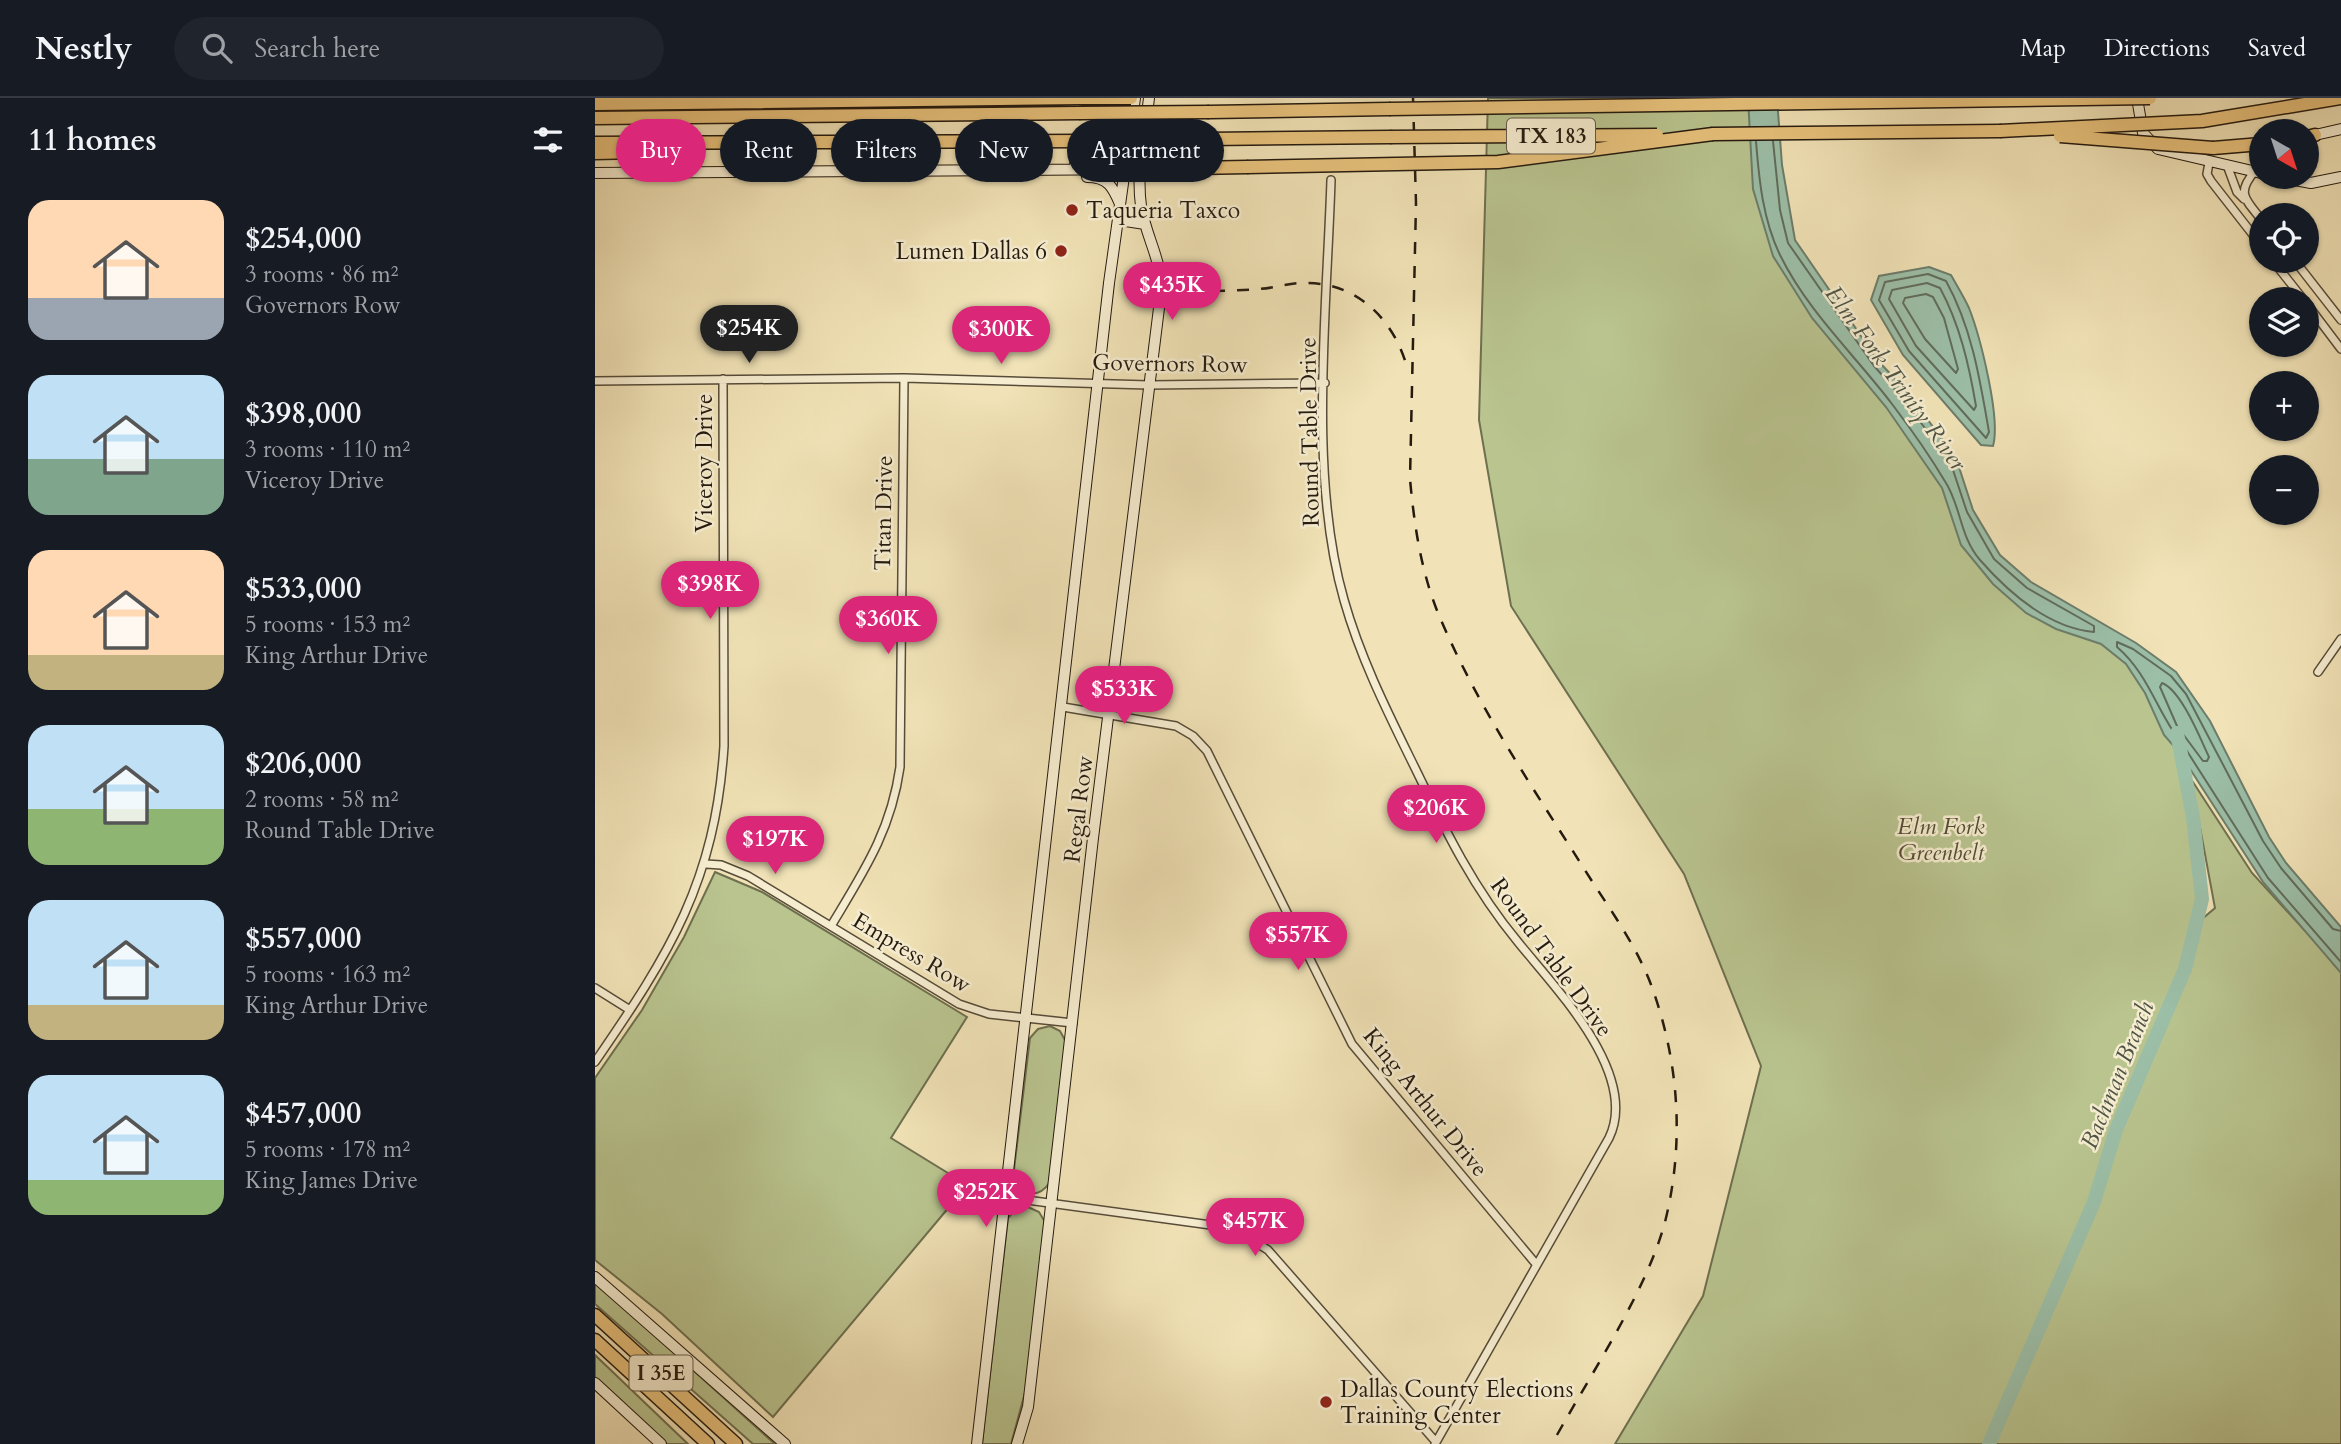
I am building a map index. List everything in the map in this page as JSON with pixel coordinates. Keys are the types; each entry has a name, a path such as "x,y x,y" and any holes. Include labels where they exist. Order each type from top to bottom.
{"highway":[{"path":"595,104 1133,98"},
{"path":"595,118 2150,98"},
{"name":"TX 183","path":"817,144 2000,131 2202,121 2341,98"},
{"path":"2000,131 2187,147 2249,144"},
{"path":"1224,167 1498,162 1713,134"},
{"name":"TX 183","path":"595,143 720,144"},
{"path":"595,153 720,147"},
{"name":"I 35E","path":"595,1315 736,1444"},
{"name":"I 35E","path":"595,1340 708,1444"},
{"path":"726,1433 742,1444"}],"main road":[{"path":"1053,170 1086,164 1104,151 1108,144 1112,98"},
{"name":"Regal Row","path":"1131,119 1133,98"},
{"name":"Regal Row","path":"1146,119 1149,98"},
{"path":"2137,98 2140,124 2149,141 2167,153 2249,170"},
{"path":"2319,135 2341,131"},
{"path":"595,173 955,171"},
{"path":"1053,174 1060,177 1097,177 1106,180 1114,188 1120,207"},
{"path":"2319,181 2340,177"},
{"name":"Regal Row","path":"977,1444 1098,382 1123,182"},
{"name":"Regal Row","path":"1017,1444 1028,1407 1162,284 1158,254 1145,224 1141,182"},
{"path":"1119,220 1145,224"},
{"path":"595,1277 785,1444"},
{"path":"596,1385 661,1444"}],"street":[{"path":"2209,163 2207,174 2211,181 2249,230"},
{"path":"2227,165 2237,192 2249,204"},
{"name":"Round Table Drive","path":"1331,180 1324,463 1332,549 1343,599 1364,659 1464,867 1497,917 1581,1020 1601,1057 1611,1087 1615,1111 1612,1132 1435,1443"},
{"path":"2247,202 2244,184 2249,180"},
{"path":"2282,273 2294,287"},
{"path":"2304,273 2341,320"},
{"path":"2319,320 2341,349"},
{"name":"Governors Row","path":"595,381 904,378 1149,384 1325,383"},
{"name":"Titan Drive","path":"831,926 866,869 887,827 900,767 904,378"},
{"name":"Viceroy Drive","path":"595,1062 631,1010 684,919 706,864 721,799 724,746 723,379"},
{"path":"2318,672 2341,639"},
{"name":"King Arthur Drive","path":"1063,707 1178,726 1193,736 1207,751 1352,1045 1537,1264"},
{"name":"Empress Row","path":"706,864 738,870 959,1004 989,1014 1073,1023"},
{"path":"595,988 631,1010"},
{"path":"1005,1197 1218,1226 1253,1239 1268,1250 1435,1443"}],"green space":[{"name":"Elm Fork Greenbelt","path":"1488,98 1760,98 1797,279 1938,468 1974,547 2149,668 2174,706 2179,752 2193,817 2202,899 2196,924 2215,908 2191,779 2252,873 2341,970 2341,1444 1615,1444 1703,1296 1761,1066 1684,874 1511,606 1479,420"},
{"path":"715,872 762,892 967,1017 891,1138 956,1178 955,1200 773,1417 662,1314 595,1260 595,1078 642,1010 684,937"},
{"path":"1050,1026 1060,1031 1066,1042 1050,1182 1041,1191 1030,1194 1020,1189 1013,1178 1030,1038 1038,1029"},
{"path":"1028,1207 1039,1212 1045,1222 1026,1389 1011,1444 982,1444 1008,1218 1016,1209"},
{"path":"595,1282 775,1444 753,1444 595,1304"},
{"path":"595,1355 688,1444 667,1444 595,1377"}],"water":[{"path":"1748,98 1777,98 1782,165 1795,240 1879,362 1905,389 1956,458 1973,510 2000,555 2031,582 2136,643 2176,672 2210,721 2269,837 2286,863 2341,927 2341,973 2263,882 2179,752 2164,735 2145,693 2126,664 2101,644 2056,629 2026,613 1993,584 1961,545 1942,488 1886,407 1812,318 1773,256 1753,189"},
{"path":"1929,267 1951,275 1969,308 1979,337 1992,397 1995,433 1993,446 1981,445 1903,355 1871,300 1879,276"}],"waterway":[{"name":"Bachman Branch","path":"1989,1444 2094,1202 2116,1130 2185,969 2202,899 2193,817 2177,733"}],"railway":[{"path":"1413,98 1416,203 1410,479 1416,530 1427,581 1453,647 1487,712 1636,952 1660,1011 1673,1071 1677,1131 1665,1222 1630,1306 1552,1444"},
{"path":"1189,291 1250,290 1301,283 1326,285 1343,290 1359,298 1384,322 1402,353 1408,371"}],"place":[{"name":"Taqueria Taxco","path":"1072,210"},
{"name":"Lumen Dallas 6","path":"1061,251"},
{"name":"Dallas County Elections Training Center","path":"1326,1402"}],"water label":[{"name":"Elm Fork Trinity River","path":"1896,378"}]}
